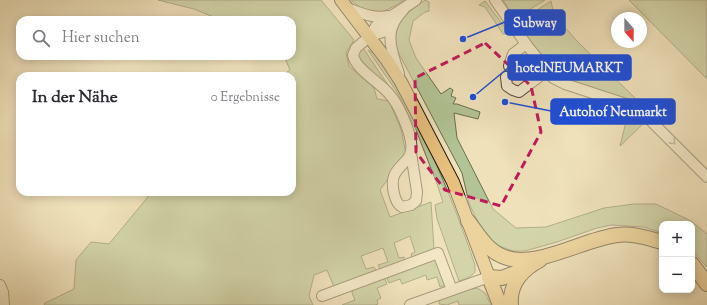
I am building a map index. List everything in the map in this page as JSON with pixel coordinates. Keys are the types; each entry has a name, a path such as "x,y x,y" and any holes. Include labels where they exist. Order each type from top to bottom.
{"highway":[{"path":"468,221 482,239 496,253 526,264"},
{"path":"500,305 489,277 506,277 526,264 591,240 618,235 641,236 659,241"},
{"path":"511,305 513,287 526,264"},
{"path":"695,268 706,284"}],"main road":[{"path":"344,4 370,36 401,82 453,182 489,277"}],"street":[{"path":"411,154 397,172 393,181 397,203 402,207 411,205 416,201 417,192 411,154 411,141 392,96 356,63 354,59 354,52 356,48 370,36 383,32 404,8 416,0"},
{"path":"495,0 526,44 553,78 623,103 645,115 707,177"},
{"path":"344,4 373,17 383,17 392,20"},
{"path":"392,20 391,45 401,82"},
{"path":"509,66 513,54 526,44"},
{"path":"506,77 507,86 519,92 540,76 544,67"},
{"path":"322,296 438,253 452,290"},
{"path":"410,305 421,303 489,277"},
{"path":"0,285 5,300 4,305"}],"highlighted area":[{"path":"485,43 531,86 541,132 501,206 445,190 416,152 415,78"}],"green space":[{"path":"158,0 321,0 354,40 346,53 349,66 374,88 377,99 389,101 401,129 406,154 380,190 390,217 431,202 434,249 413,260 411,254 415,252 410,236 394,243 399,258 404,257 405,263 381,271 378,265 388,262 383,248 361,256 366,269 374,267 377,272 334,287 327,270 314,275 309,296 313,305 44,305 45,303 74,289 76,260 91,242 109,244 149,196 296,196 296,72 287,72 290,70 286,60 296,60 296,16 211,16 194,9"},
{"path":"351,0 404,0 384,11 372,12 359,6"},
{"path":"425,0 429,2 429,11 425,12 413,21 409,40 416,58 441,94 450,88 453,90 451,96 456,98 453,104 480,112 478,119 454,113 457,138 493,209 516,228 546,227 604,208 634,204 656,204 691,221 659,221 659,232 644,227 611,225 525,251 513,251 496,245 483,230 475,216 469,203 462,173 397,50 396,33 398,26 401,20 411,10"},
{"path":"503,0 545,0 517,17 514,17"},
{"path":"629,0 707,0 707,79 647,18 647,12 641,12"},
{"path":"485,1 507,30 505,34 503,34 485,7 479,5"},
{"path":"551,1 554,15 577,41 707,169 707,173 631,102 564,78 552,71 519,26 519,24 531,14"},
{"path":"363,48 388,85 359,61 358,51"},
{"path":"368,50 372,52 381,62 404,100 438,169 458,217 475,265 475,272 466,279 459,281 437,219 435,205 443,202 416,130 397,92"},
{"path":"589,97 626,109 640,117 645,122 620,146 628,114 588,100"},
{"path":"695,224 707,234 707,267 695,254"},
{"path":"433,260 437,261 445,285 440,287 437,277 427,280 426,275 402,284 400,279 389,283 386,276"},
{"path":"384,277 387,284 377,288 381,298 377,300 378,304 342,305 355,300 352,293 353,289"},
{"path":"477,288 485,293 491,305 459,305 458,301 447,305 439,304 440,300 463,291"}],"place":[{"name":"Subway","path":"463,39"},
{"name":"hotelNEUMARKT","path":"473,97"},
{"name":"Autohof Neumarkt","path":"505,102"}]}
